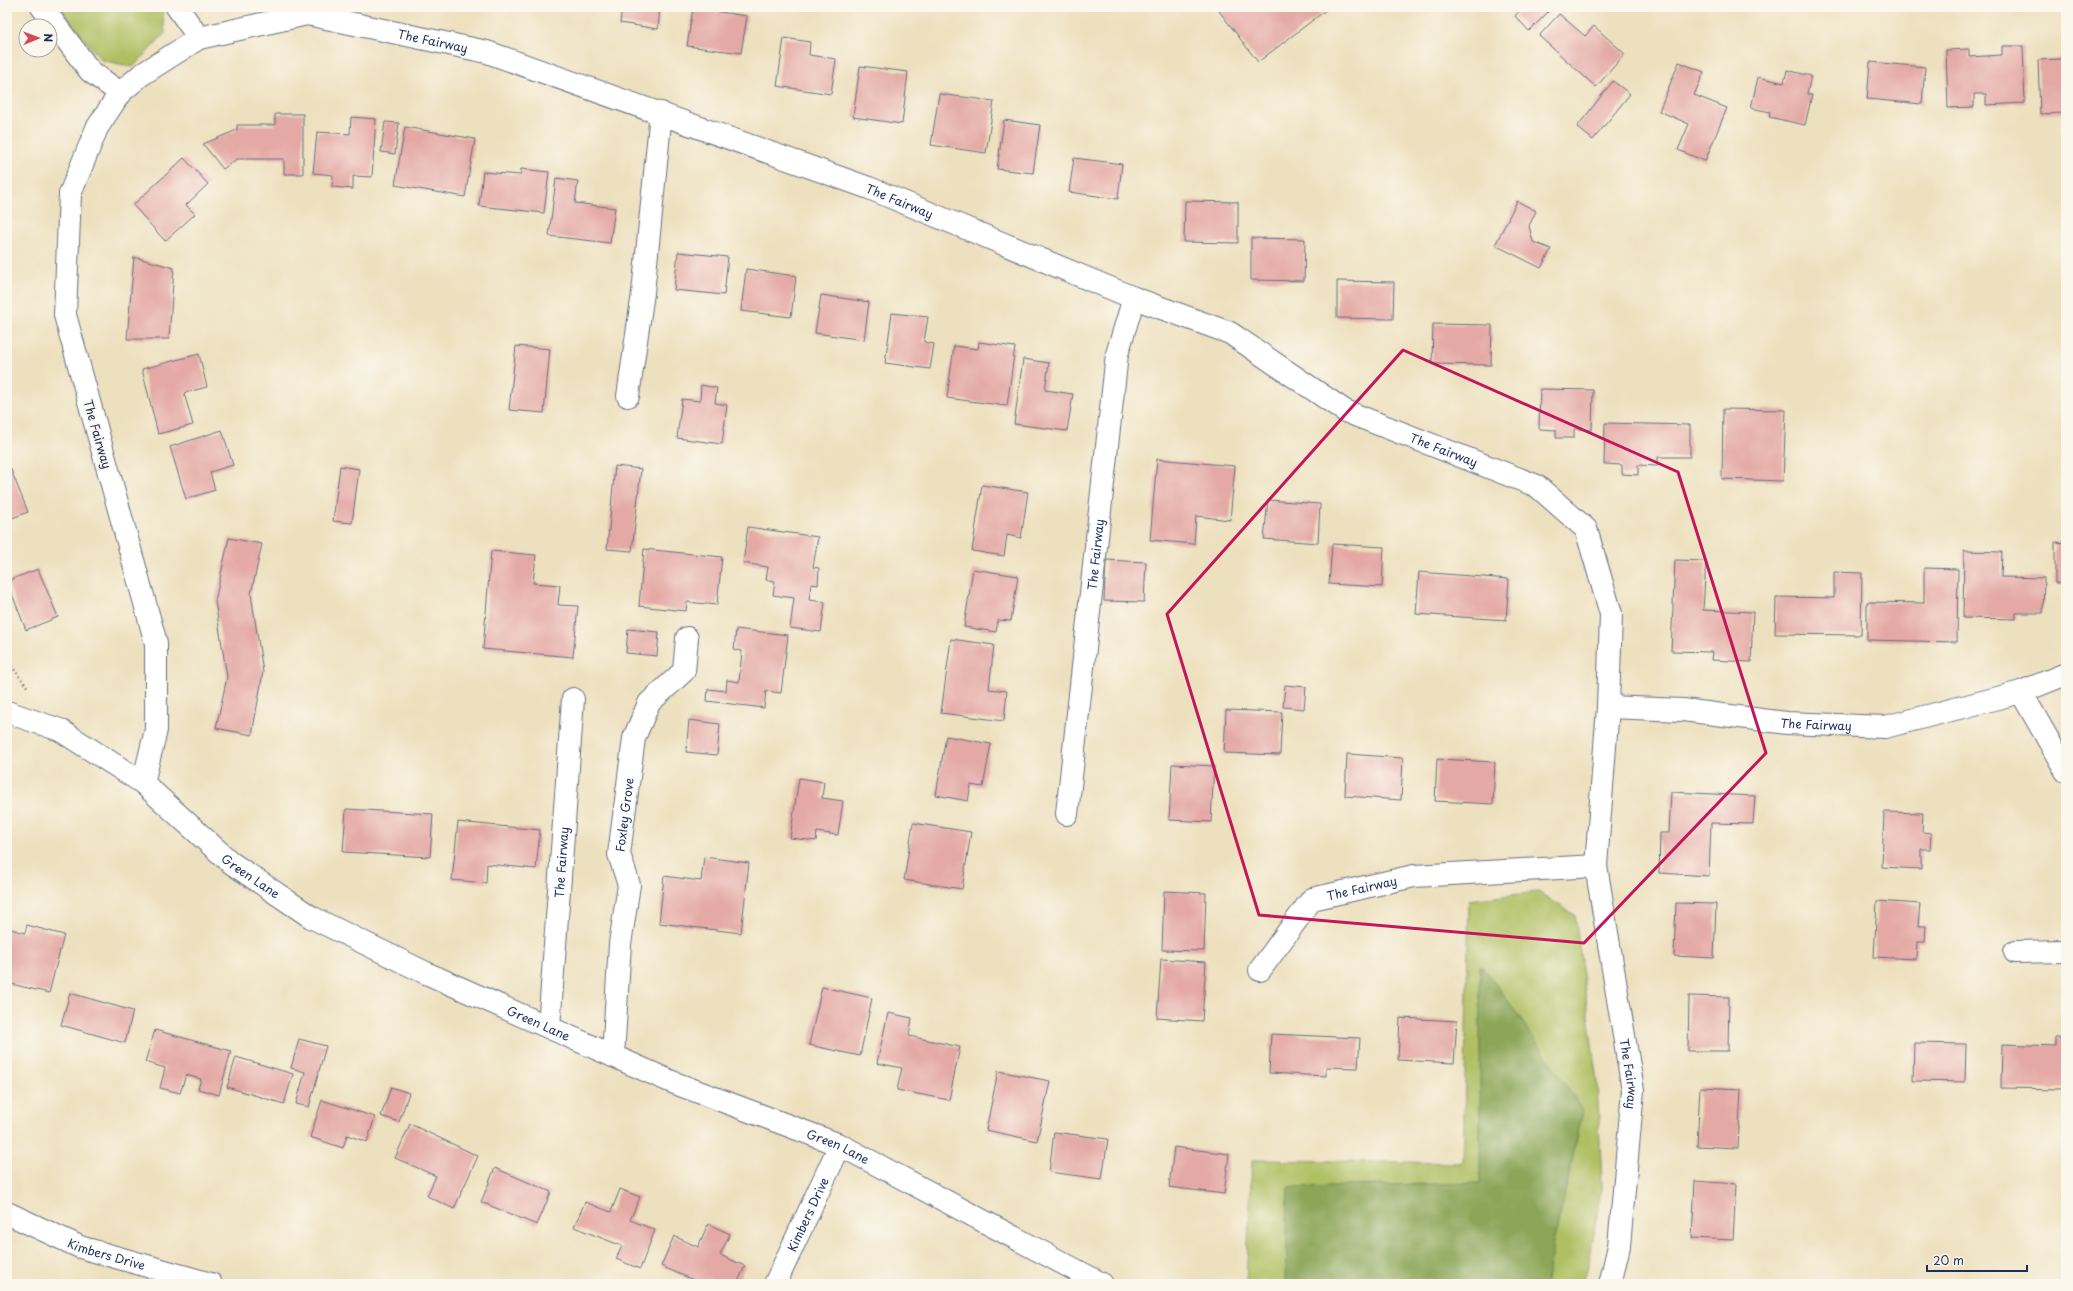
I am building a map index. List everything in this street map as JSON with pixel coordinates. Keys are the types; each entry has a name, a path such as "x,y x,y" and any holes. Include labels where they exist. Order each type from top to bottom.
{"street":[{"path":"42,7 90,71 120,93"},
{"path":"177,7 198,38"},
{"name":"The Fairway","path":"143,783 156,730 156,643 65,315 70,194 97,128 120,93 142,75 198,38 307,14 487,52 869,188 1134,298 1230,333 1345,411 1537,486 1586,529 1611,614 1608,707 1596,866 1633,1090 1619,1246 1610,1284"},
{"path":"628,396 643,293 661,113"},
{"name":"The Fairway","path":"1067,814 1117,354 1134,298"},
{"name":"Foxley Grove","path":"613,1056 620,944 629,885 619,854 634,738 649,703 684,671 687,638"},
{"name":"The Fairway","path":"1608,707 1683,710 1787,723 1885,727 2021,692 2066,674"},
{"path":"2021,692 2066,772"},
{"name":"The Fairway","path":"548,1027 573,699"},
{"name":"Green Lane","path":"7,712 60,730 143,783 230,862 311,917 426,973 672,1082 840,1145 1102,1284"},
{"name":"The Fairway","path":"1260,970 1312,899 1414,876 1596,866"},
{"path":"2015,952 2066,951"},
{"name":"Kimbers Drive","path":"775,1284 840,1145"},
{"name":"Kimbers Drive","path":"7,1213 80,1247 212,1284"}],"highlighted area":[{"path":"1403,350 1678,472 1766,753 1584,943 1259,915 1167,614"}],"green space":[{"path":"59,7 162,7 165,33 133,67 101,60"},
{"path":"1538,892 1575,915 1597,1082 1602,1183 1590,1258 1583,1284 1246,1284 1252,1160 1463,1163 1469,900"},
{"path":"1480,965 1502,992 1583,1110 1545,1284 1286,1284 1288,1187 1480,1183"}],"building":[{"path":"622,7 660,7 658,29 620,23"},
{"path":"1216,7 1330,7 1258,62"},
{"path":"1523,7 1553,7 1529,31 1515,16"},
{"path":"693,8 747,16 741,53 687,46"},
{"path":"1559,14 1585,36 1594,26 1625,54 1596,87 1539,36"},
{"path":"784,38 810,42 809,55 836,59 831,94 777,86"},
{"path":"2002,46 2023,46 2025,103 1986,105 1986,94 1974,94 1974,107 1948,108 1946,50 1969,49 1969,57 2002,55"},
{"path":"2066,54 2065,113 2040,114 2038,60 2061,59 2061,55"},
{"path":"1679,62 1704,72 1694,95 1727,108 1705,161 1678,150 1689,124 1659,111"},
{"path":"1870,62 1925,67 1922,104 1867,99"},
{"path":"860,66 908,72 902,124 853,117"},
{"path":"1787,70 1811,76 1807,94 1812,95 1805,125 1769,117 1770,112 1751,108 1758,77 1784,83"},
{"path":"1613,81 1630,94 1593,140 1577,127"},
{"path":"939,94 994,101 986,153 931,145"},
{"path":"275,114 303,114 303,174 284,174 284,159 237,159 223,169 203,144 237,130 237,125 275,125"},
{"path":"351,117 376,119 372,177 353,176 353,189 332,187 333,175 313,173 317,132 350,134"},
{"path":"1004,120 1040,125 1033,173 997,169"},
{"path":"385,122 399,123 395,154 381,152"},
{"path":"405,127 475,139 465,197 395,185"},
{"path":"184,158 208,184 186,205 195,214 165,241 133,205"},
{"path":"1074,158 1122,164 1118,199 1069,192"},
{"path":"521,169 549,172 544,213 479,206 483,172 520,175"},
{"path":"556,178 578,181 575,203 615,208 610,243 549,236"},
{"path":"1185,201 1238,202 1238,243 1184,242"},
{"path":"1517,201 1536,211 1529,226 1533,242 1551,249 1541,268 1495,245"},
{"path":"1251,238 1305,239 1304,281 1251,280"},
{"path":"678,252 728,257 724,295 674,290"},
{"path":"134,257 174,268 169,339 127,339"},
{"path":"746,269 796,276 791,317 741,311"},
{"path":"1337,281 1394,282 1393,319 1337,318"},
{"path":"821,295 869,302 864,340 815,333"},
{"path":"892,313 928,317 924,342 934,344 930,369 885,363"},
{"path":"1433,324 1492,325 1491,365 1432,364"},
{"path":"979,342 1015,347 1007,406 947,398 954,346 978,349"},
{"path":"516,346 550,349 544,413 509,410"},
{"path":"199,354 207,387 184,393 193,425 158,434 142,369"},
{"path":"1023,359 1049,363 1045,390 1073,394 1067,431 1014,424"},
{"path":"701,385 717,388 715,403 727,405 722,444 677,438 682,399 700,401"},
{"path":"1540,389 1593,390 1592,430 1574,429 1574,438 1556,438 1556,430 1539,429"},
{"path":"1723,409 1786,410 1783,481 1722,479"},
{"path":"1605,423 1690,425 1690,457 1658,457 1658,466 1638,465 1638,475 1622,474 1622,465 1604,464"},
{"path":"222,430 233,465 210,472 215,490 186,499 170,447"},
{"path":"1157,459 1235,466 1230,520 1196,516 1194,544 1150,540"},
{"path":"7,460 28,512 7,520"},
{"path":"340,466 359,469 352,523 333,521"},
{"path":"615,466 641,469 632,551 607,549"},
{"path":"982,485 1028,492 1021,538 1007,535 1004,556 972,551"},
{"path":"1268,500 1320,504 1318,543 1264,539"},
{"path":"748,527 818,537 813,567 819,568 818,585 811,584 809,600 825,602 821,632 790,628 794,598 773,595 775,581 766,580 768,567 743,563"},
{"path":"229,538 262,544 251,594 263,672 252,735 216,728 227,677 215,601"},
{"path":"2055,542 2066,543 2066,583 2055,583"},
{"path":"1332,544 1384,547 1382,587 1329,584"},
{"path":"644,549 722,557 717,605 687,602 686,611 639,606"},
{"path":"491,551 536,555 533,583 560,585 558,605 578,606 573,657 483,649"},
{"path":"1964,551 2002,552 2001,577 2044,578 2043,613 2016,613 2016,619 1963,618"},
{"path":"1106,560 1146,562 1144,602 1104,601"},
{"path":"1675,560 1706,561 1703,610 1753,612 1751,662 1711,660 1712,652 1671,651"},
{"path":"1924,568 1958,569 1957,642 1867,640 1867,602 1924,603"},
{"path":"38,569 58,617 26,630 7,581"},
{"path":"973,569 1018,576 1011,621 998,620 996,632 964,627"},
{"path":"1419,572 1509,579 1506,620 1416,614"},
{"path":"1834,572 1862,573 1861,635 1775,634 1776,597 1834,598"},
{"path":"628,629 659,632 657,656 626,653"},
{"path":"736,629 788,635 781,693 766,691 764,708 707,701 708,689 726,691 727,680 739,682 742,651 734,650"},
{"path":"951,639 994,645 989,689 1007,691 1004,721 941,713"},
{"path":"1285,685 1306,687 1304,709 1283,707"},
{"path":"1226,710 1282,712 1280,755 1224,753"},
{"path":"689,720 720,724 717,755 686,752"},
{"path":"946,736 991,744 983,787 971,785 968,801 936,795"},
{"path":"1347,754 1403,758 1401,800 1345,796"},
{"path":"1437,759 1495,762 1493,804 1435,801"},
{"path":"1172,764 1214,766 1211,822 1169,820"},
{"path":"799,778 824,782 822,798 843,801 838,835 817,832 816,841 790,838"},
{"path":"1671,792 1755,796 1753,824 1711,823 1709,876 1659,873 1660,833 1669,833"},
{"path":"346,809 433,814 430,857 343,852"},
{"path":"1884,812 1923,813 1922,832 1931,833 1930,849 1921,849 1921,869 1882,867"},
{"path":"458,822 540,830 536,869 487,864 486,883 452,880"},
{"path":"913,823 971,832 962,889 904,880"},
{"path":"704,857 749,863 741,933 659,923 664,876 701,881"},
{"path":"1164,891 1206,893 1204,951 1162,950"},
{"path":"1877,901 1920,904 1918,926 1926,926 1925,942 1917,942 1916,959 1874,957"},
{"path":"1676,903 1716,904 1714,958 1674,956"},
{"path":"27,925 64,935 49,993 7,983 7,928 25,933"},
{"path":"1161,959 1206,962 1202,1021 1157,1018"},
{"path":"822,987 872,998 860,1056 809,1045"},
{"path":"70,993 133,1011 125,1043 61,1025"},
{"path":"1689,996 1729,997 1728,1051 1688,1051"},
{"path":"888,1013 912,1018 909,1036 960,1047 949,1100 897,1090 902,1068 877,1063"},
{"path":"1400,1018 1457,1021 1454,1063 1398,1060"},
{"path":"155,1030 231,1051 219,1095 198,1089 201,1079 186,1075 180,1093 160,1088 165,1068 145,1062"},
{"path":"1271,1034 1360,1038 1358,1068 1326,1067 1326,1076 1269,1073"},
{"path":"2055,1038 2066,1038 2066,1089 2001,1088 2002,1044 2055,1046"},
{"path":"299,1039 326,1046 309,1107 296,1104 305,1072 291,1068"},
{"path":"1914,1043 1966,1044 1965,1082 1913,1081"},
{"path":"236,1057 293,1074 284,1104 227,1087"},
{"path":"998,1071 1050,1081 1037,1141 986,1130"},
{"path":"391,1087 409,1093 399,1122 381,1116"},
{"path":"1700,1087 1741,1089 1738,1148 1697,1146"},
{"path":"322,1100 375,1117 367,1142 347,1135 343,1148 310,1137"},
{"path":"410,1124 478,1156 454,1209 427,1196 436,1176 395,1158"},
{"path":"1054,1132 1108,1139 1102,1179 1049,1172"},
{"path":"1174,1147 1229,1154 1224,1194 1169,1187"},
{"path":"495,1168 551,1192 537,1225 481,1202"},
{"path":"1695,1181 1736,1184 1733,1240 1692,1238"},
{"path":"620,1189 640,1197 630,1220 655,1230 640,1269 616,1259 622,1246 574,1227 585,1202 611,1212"},
{"path":"708,1224 730,1234 720,1255 745,1266 737,1284 702,1284 661,1266 674,1236 698,1247"}]}
